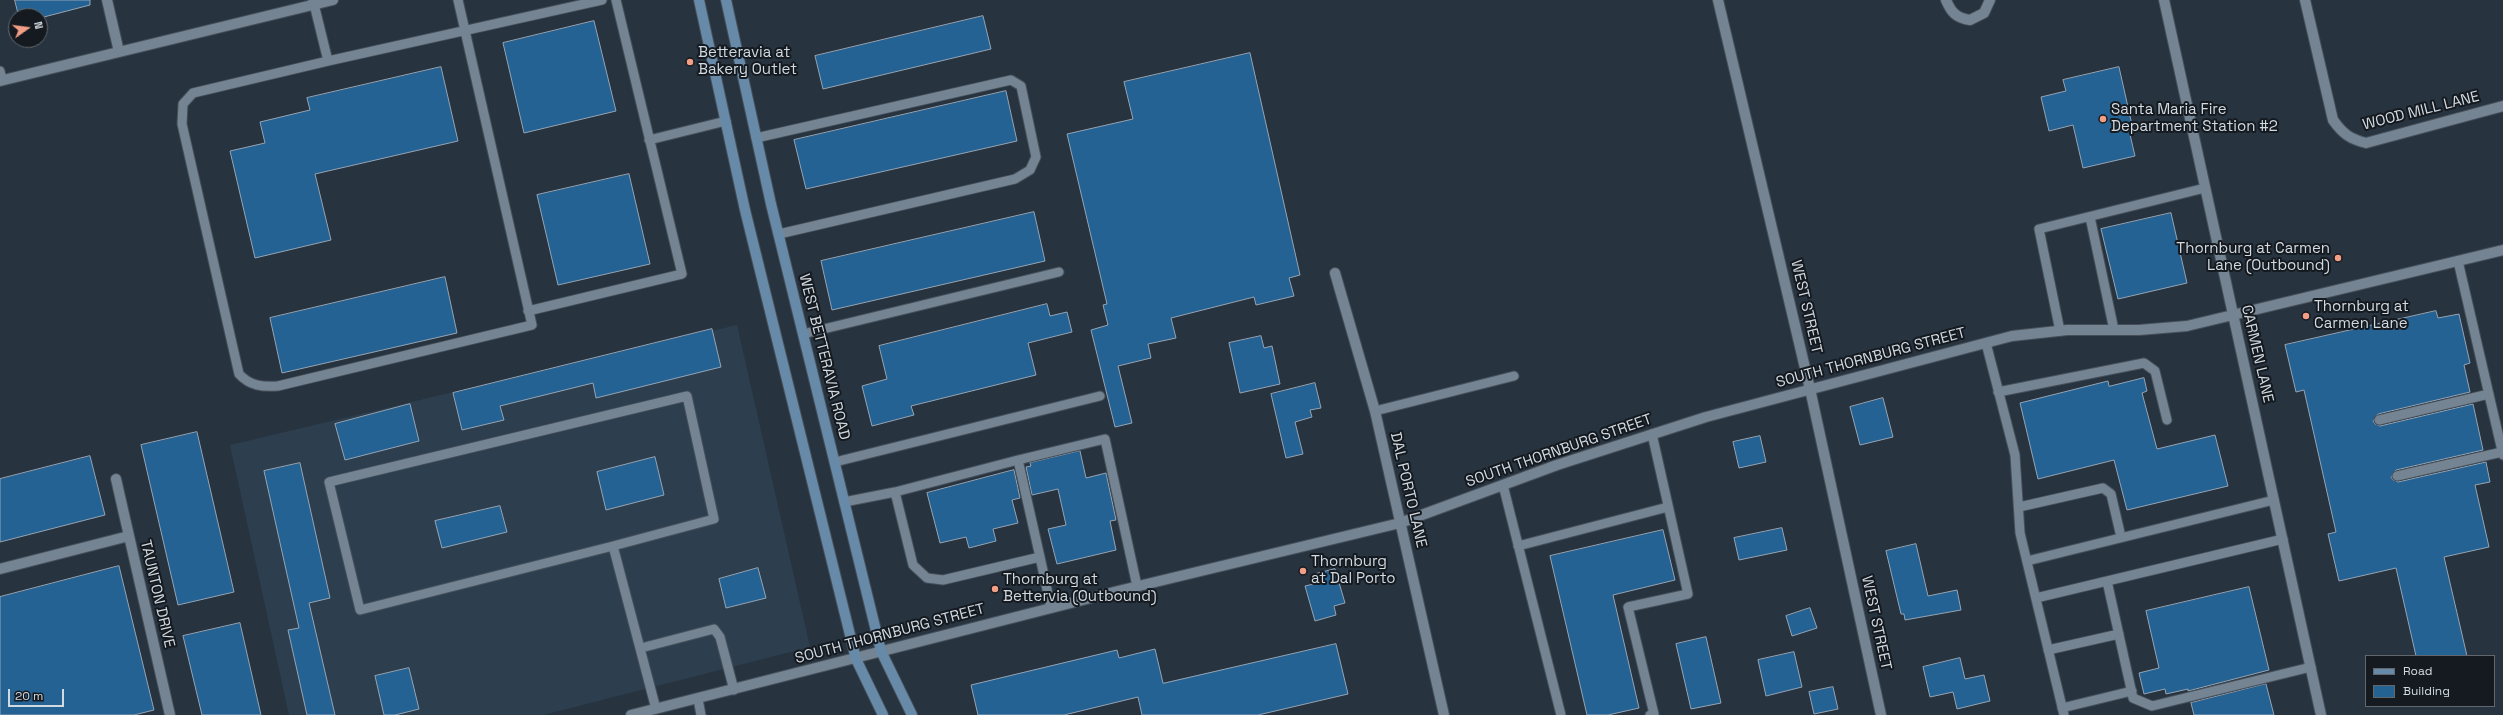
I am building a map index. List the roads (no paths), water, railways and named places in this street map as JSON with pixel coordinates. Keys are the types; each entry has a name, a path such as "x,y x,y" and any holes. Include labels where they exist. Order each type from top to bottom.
{"main road":[{"path":"699,0 745,210 856,659 884,715"},
{"name":"WEST BETTERAVIA ROAD","path":"726,0 756,138 881,651 912,715"}],"street":[{"path":"107,0 119,52"},
{"path":"1,77 119,52 314,2 333,0"},
{"name":"WEST STREET","path":"1718,0 1810,389 1881,715"},
{"path":"1946,0 1950,11 1956,16 1970,20 1984,13 1990,0"},
{"name":"CARMEN LANE","path":"2164,0 2321,715"},
{"name":"WOOD MILL LANE","path":"2305,0 2333,120 2341,131 2352,140 2366,143 2503,106"},
{"name":"SOUTH THORNBURG STREET","path":"631,715 856,659 881,651 1137,586 1400,523 1503,485 1706,417 2012,336 2060,331 2164,329 2233,315 2503,250"},
{"name":"DAL PORTO LANE","path":"1335,273 1375,411 1444,715"},
{"name":"TAUNTON DRIVE","path":"116,479 170,715"},
{"path":"0,569 129,536"}],"lane":[{"path":"458,0 465,29 528,310 532,325 278,386 263,387 247,383 238,374 182,124 183,104 193,93 465,29 602,0"},
{"path":"528,310 682,274 616,0"},
{"path":"314,2 328,61"},
{"path":"756,138 1011,80 1021,86 1036,157 1030,170 1015,179 779,234"},
{"path":"649,140 726,121"},
{"path":"2060,331 2039,229 2205,188"},
{"path":"2090,217 2114,330"},
{"path":"2397,476 2503,453 2458,261"},
{"path":"803,334 1059,272"},
{"path":"1986,343 2015,455 2020,532 2063,712 2132,691"},
{"path":"1998,392 2144,363 2155,371 2167,420"},
{"path":"1375,411 1514,376"},
{"path":"2379,420 2489,394"},
{"path":"687,396 714,519 613,546 360,610 329,482 687,396"},
{"path":"835,462 1100,396"},
{"path":"1650,715 1654,714 1628,607 1688,594 1652,434"},
{"path":"844,502 895,492 1105,439 1137,586"},
{"path":"1018,460 1052,608"},
{"path":"1503,485 1561,715"},
{"path":"2019,507 2103,488 2111,494 2121,538"},
{"path":"895,492 913,566 927,578 943,580 1040,557"},
{"path":"2027,561 2274,500"},
{"path":"1518,546 1668,507"},
{"path":"2036,598 2282,539"},
{"path":"613,546 656,709"},
{"path":"2107,581 2134,698 2152,706 2311,667"},
{"path":"641,648 714,629 720,637 734,690"},
{"path":"2048,650 2118,634"},
{"path":"698,699 702,715"}],"place":[{"name":"Betteravia at Bakery Outlet","path":"690,62"},
{"name":"Santa Maria Fire Department Station #2","path":"2103,119"},
{"name":"Thornburg at Carmen Lane (Outbound)","path":"2338,258"},
{"name":"Thornburg at Carmen Lane","path":"2306,316"},
{"name":"Thornburg at Dal Porto","path":"1303,571"},
{"name":"Thornburg at Bettervia (Outbound)","path":"995,589"}]}
